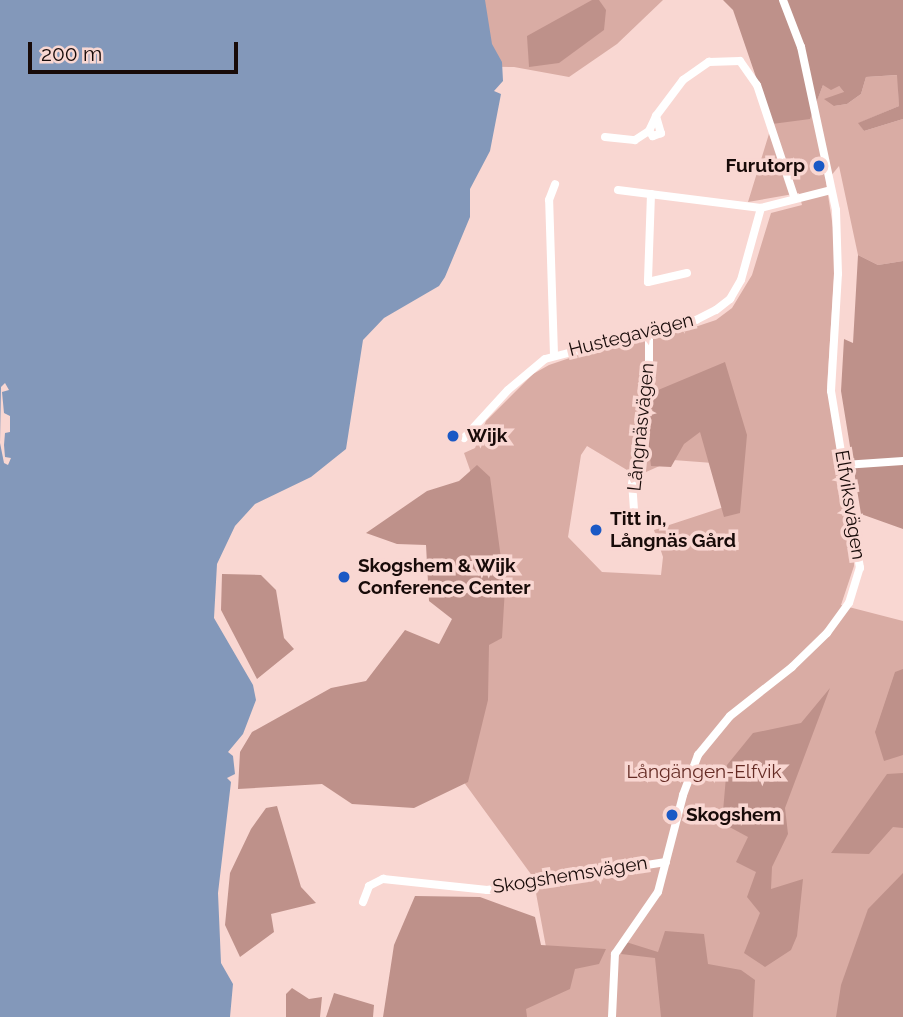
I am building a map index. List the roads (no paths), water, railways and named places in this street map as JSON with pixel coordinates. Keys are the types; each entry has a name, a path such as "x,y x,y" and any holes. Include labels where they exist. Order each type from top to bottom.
{"street":[{"name":"Elfviksvägen","path":"612,1017 615,954 654,900 687,781 705,745 730,716 807,654 849,603 860,557 831,391 838,250 831,190 801,47 783,0"},
{"path":"605,137 635,141 649,131 656,116 694,71 719,60 740,61 757,85 795,199"},
{"path":"554,355 549,200 555,184"},
{"path":"618,190 761,208 831,190"},
{"path":"651,194 648,282 687,272"},
{"name":"Hustegavägen","path":"464,439 533,365 554,355 695,320 730,299 741,279 761,208"},
{"name":"Långnäsvägen","path":"626,518 634,510 632,484 649,390 649,332"},
{"path":"844,465 903,461"},
{"name":"Skogshemsvägen","path":"363,902 369,886 383,879 487,890 666,862"}],"water":[{"path":"0,0 485,0 492,44 502,62 503,81 494,91 501,94 490,151 470,189 470,217 445,277 439,286 384,318 363,340 346,449 311,477 255,504 235,526 217,564 214,618 253,685 256,700 243,734 228,752 233,756 235,774 227,778 231,782 218,893 221,963 233,984 230,1017 0,1017"}],"place":[{"name":"Furutorp","path":"819,166"},
{"name":"Wijk","path":"453,436"},
{"name":"Titt in, Långnäs Gård","path":"596,530"},
{"name":"Skogshem & Wijk Conference Center","path":"344,577"},
{"name":"Skogshem","path":"672,815"}],"park label":[{"name":"Långängen-Elfvik","path":"704,772"}]}
